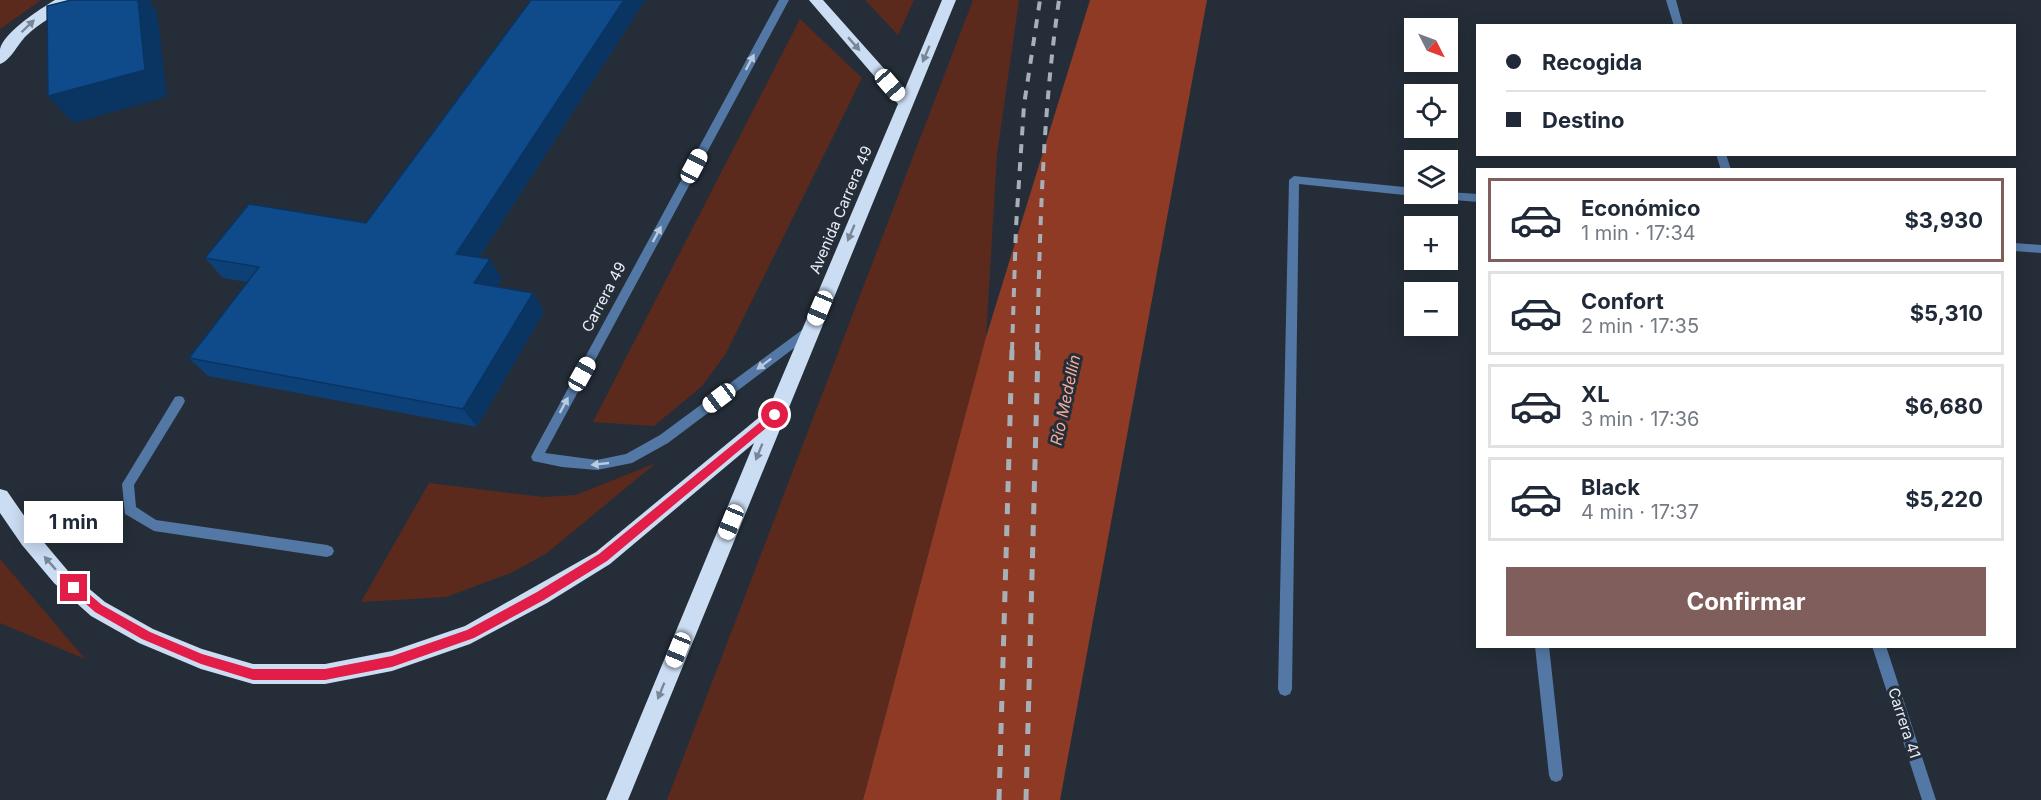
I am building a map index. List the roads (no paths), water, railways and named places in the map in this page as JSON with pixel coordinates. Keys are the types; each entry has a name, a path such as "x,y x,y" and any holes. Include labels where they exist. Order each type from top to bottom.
{"highway":[{"path":"0,59 7,47 33,20 64,0"},
{"path":"816,0 905,102"},
{"name":"Avenida Carrera 49","path":"617,800 949,0"},
{"path":"0,497 29,539 61,577 98,609 146,636 201,659 253,674 325,674 392,661 470,634 540,596 603,558 775,415"}],"street":[{"name":"Carrera 49","path":"784,0 537,457 597,465 628,459 664,439 811,328"},
{"path":"1671,0 1678,24"},
{"path":"1285,689 1294,180 1404,191"},
{"path":"1458,196 1476,198"},
{"path":"2016,247 2041,249"},
{"path":"179,400 128,484 130,510 154,525 327,551"},
{"path":"1542,648 1556,775"},
{"name":"Carrera 41","path":"1880,648 1929,800"}],"water":[{"name":"Río Medellín","path":"1090,0 1207,0 1060,800 863,800 986,337"}],"railway":[{"path":"1012,351 1016,227 1024,105 1040,0"},
{"path":"1037,351 1045,131 1059,0"},
{"path":"999,800 1012,350"},
{"path":"1026,800 1038,350"}]}
